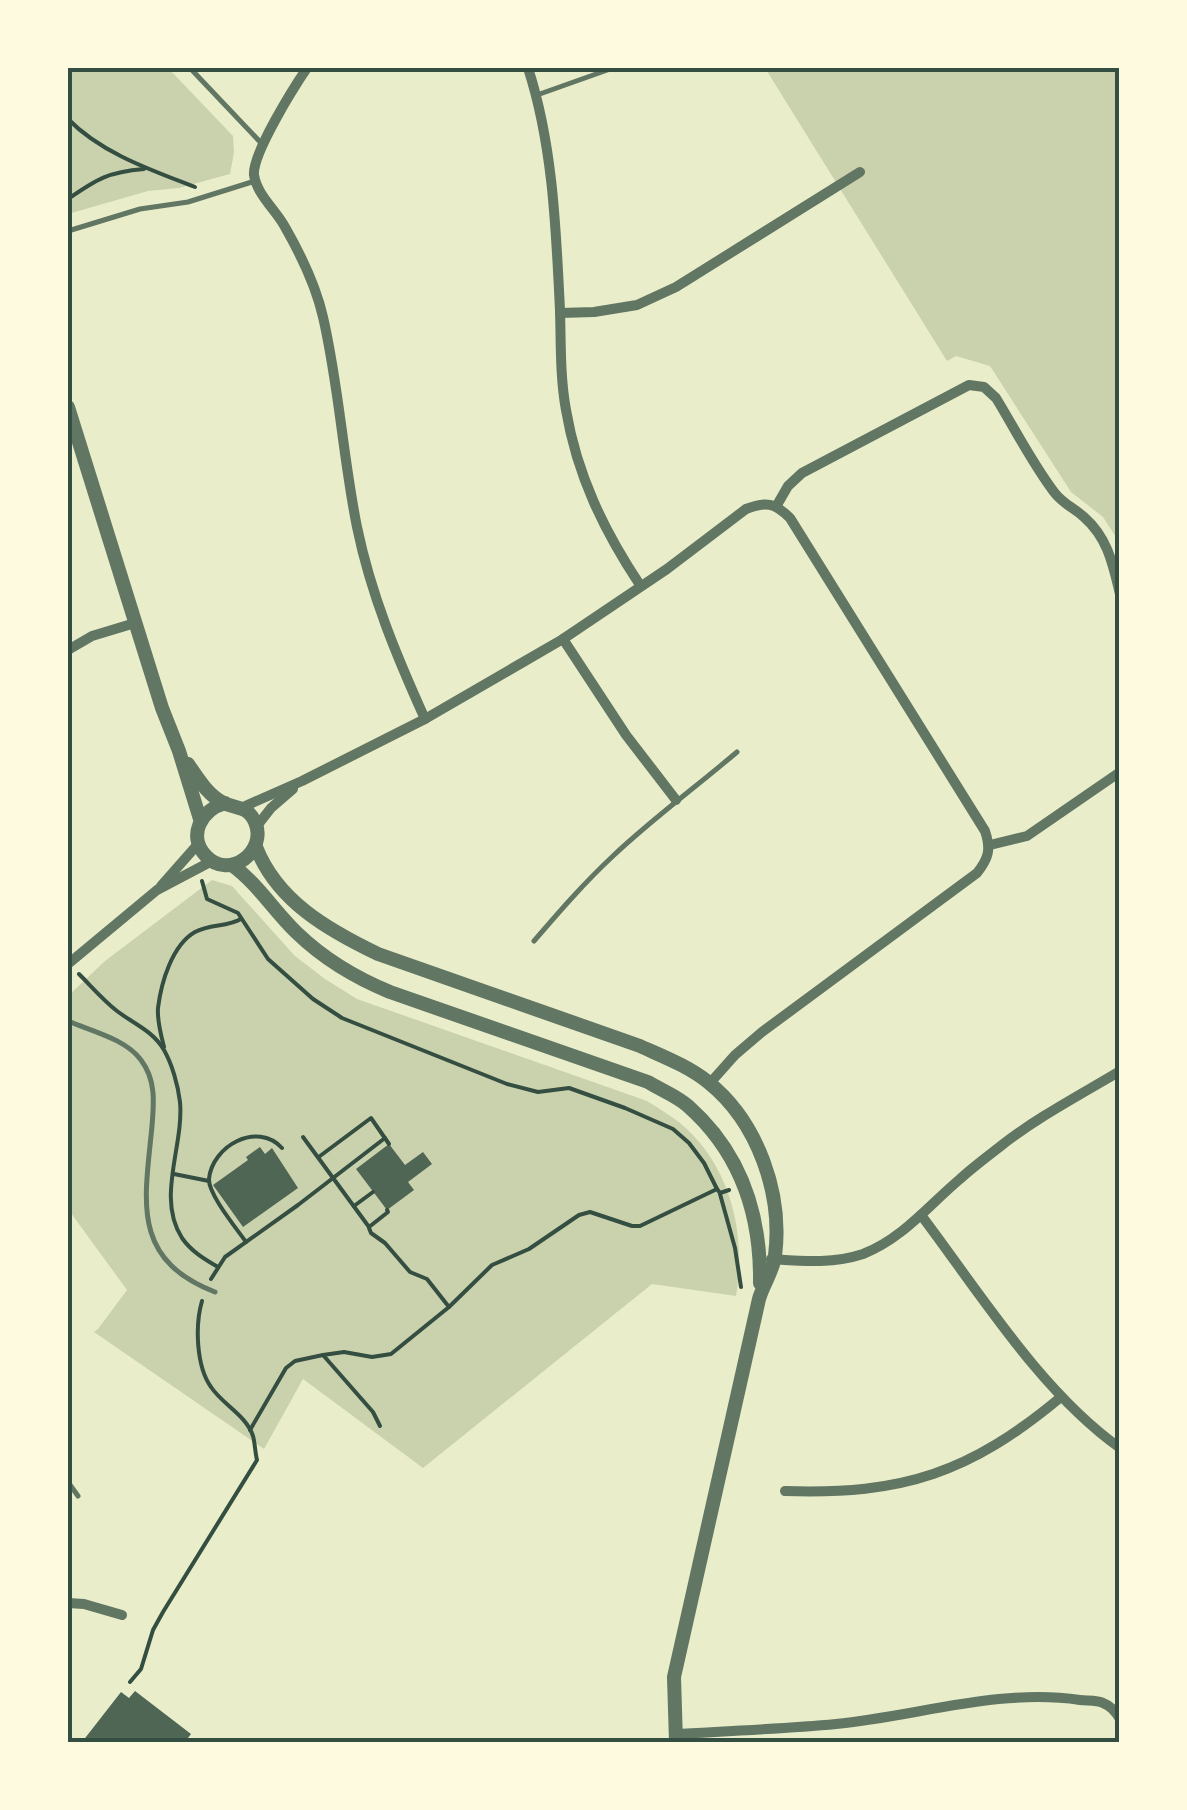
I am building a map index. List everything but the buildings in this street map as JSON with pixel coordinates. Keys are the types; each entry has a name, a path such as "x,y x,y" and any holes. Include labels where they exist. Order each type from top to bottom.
{"street":[{"path":"307,68 263,146 254,169 255,181 284,224 308,272 323,316 368,574 392,647 425,720"},
{"path":"528,68 548,154 566,408 593,503 640,585"},
{"path":"560,313 637,305 676,287 860,172"},
{"path":"777,505 788,486 802,473 955,391 969,385 984,387 996,398 1053,490 1098,531 1110,554 1120,594"},
{"path":"68,407 200,820"},
{"path":"242,807 425,720 563,638 667,569 746,510 761,503 777,505 790,518 985,831 990,845 988,860 977,873 762,1032 734,1055 710,1083"},
{"path":"68,650 92,636 134,623"},
{"path":"563,638 626,735 676,800"},
{"path":"179,751 203,786 224,804 242,807 251,814 257,826 256,847 263,866 281,890 313,918 378,954 676,1062 710,1083 736,1111 756,1143 770,1179 776,1215 674,1677 676,1738 839,1724 1026,1697 1104,1703 1120,1718"},
{"path":"990,845 1026,836 1120,772"},
{"path":"257,826 302,781"},
{"path":"205,865 196,833 200,820 207,811 224,804"},
{"path":"68,964 157,890 198,844"},
{"path":"157,890 205,865 232,865 250,856 256,847"},
{"path":"232,865 249,878 297,934 358,979 648,1082 685,1104 715,1134 736,1163 768,1259"},
{"path":"768,1259 817,1261 863,1254 894,1238 1006,1142 1120,1071"},
{"path":"922,1215 1061,1397 1120,1448"},
{"path":"785,1491 834,1493 883,1488 932,1476 981,1455 1061,1397"},
{"path":"68,1603 122,1615"}],"lane":[{"path":"190,68 263,146"},
{"path":"536,95 613,68"},
{"path":"68,230 140,209 188,202 255,181"},
{"path":"534,941 612,856 737,752"},
{"path":"68,1021 122,1044 140,1058 153,1081 146,1190 149,1232 175,1270 216,1292"},
{"path":"68,1482 78,1496"}],"path":[{"path":"68,119 114,152 212,193"},
{"path":"68,199 117,171 149,169"},
{"path":"205,865 207,899 238,913 268,959 313,999 342,1018 508,1084 538,1092 569,1088 673,1129 704,1163 718,1191 742,1287"},
{"path":"165,1051 158,1008 175,952 193,933 241,919"},
{"path":"130,1682 141,1669 162,1612 256,1460 250,1430 209,1385 198,1332 206,1288 226,1256 387,1141 371,1118 318,1156"},
{"path":"303,1137 371,1234 385,1243 410,1272 428,1278 449,1307"},
{"path":"246,1242 208,1181 220,1153 229,1144 253,1138 277,1142 282,1148"},
{"path":"173,1174 208,1181"},
{"path":"250,1430 286,1368 295,1361 344,1352 372,1357 391,1354 449,1307 492,1265 529,1249 579,1214 590,1212 640,1226 718,1191 744,1185"},
{"path":"354,1206 373,1192"},
{"path":"369,1227 387,1210"},
{"path":"323,1354 373,1412 380,1426"}],"green space":[{"path":"68,68 168,68 233,136 230,174 179,188 148,191 68,214"},
{"path":"765,68 1119,68 1119,542 1103,517 1071,492 990,366 956,356 947,361"},
{"path":"212,880 232,886 295,956 357,999 647,1101 680,1123 711,1159 731,1202 739,1249 736,1296 652,1284 423,1468 303,1379 264,1449 94,1332 127,1290 68,1209 68,996 105,961"}]}
